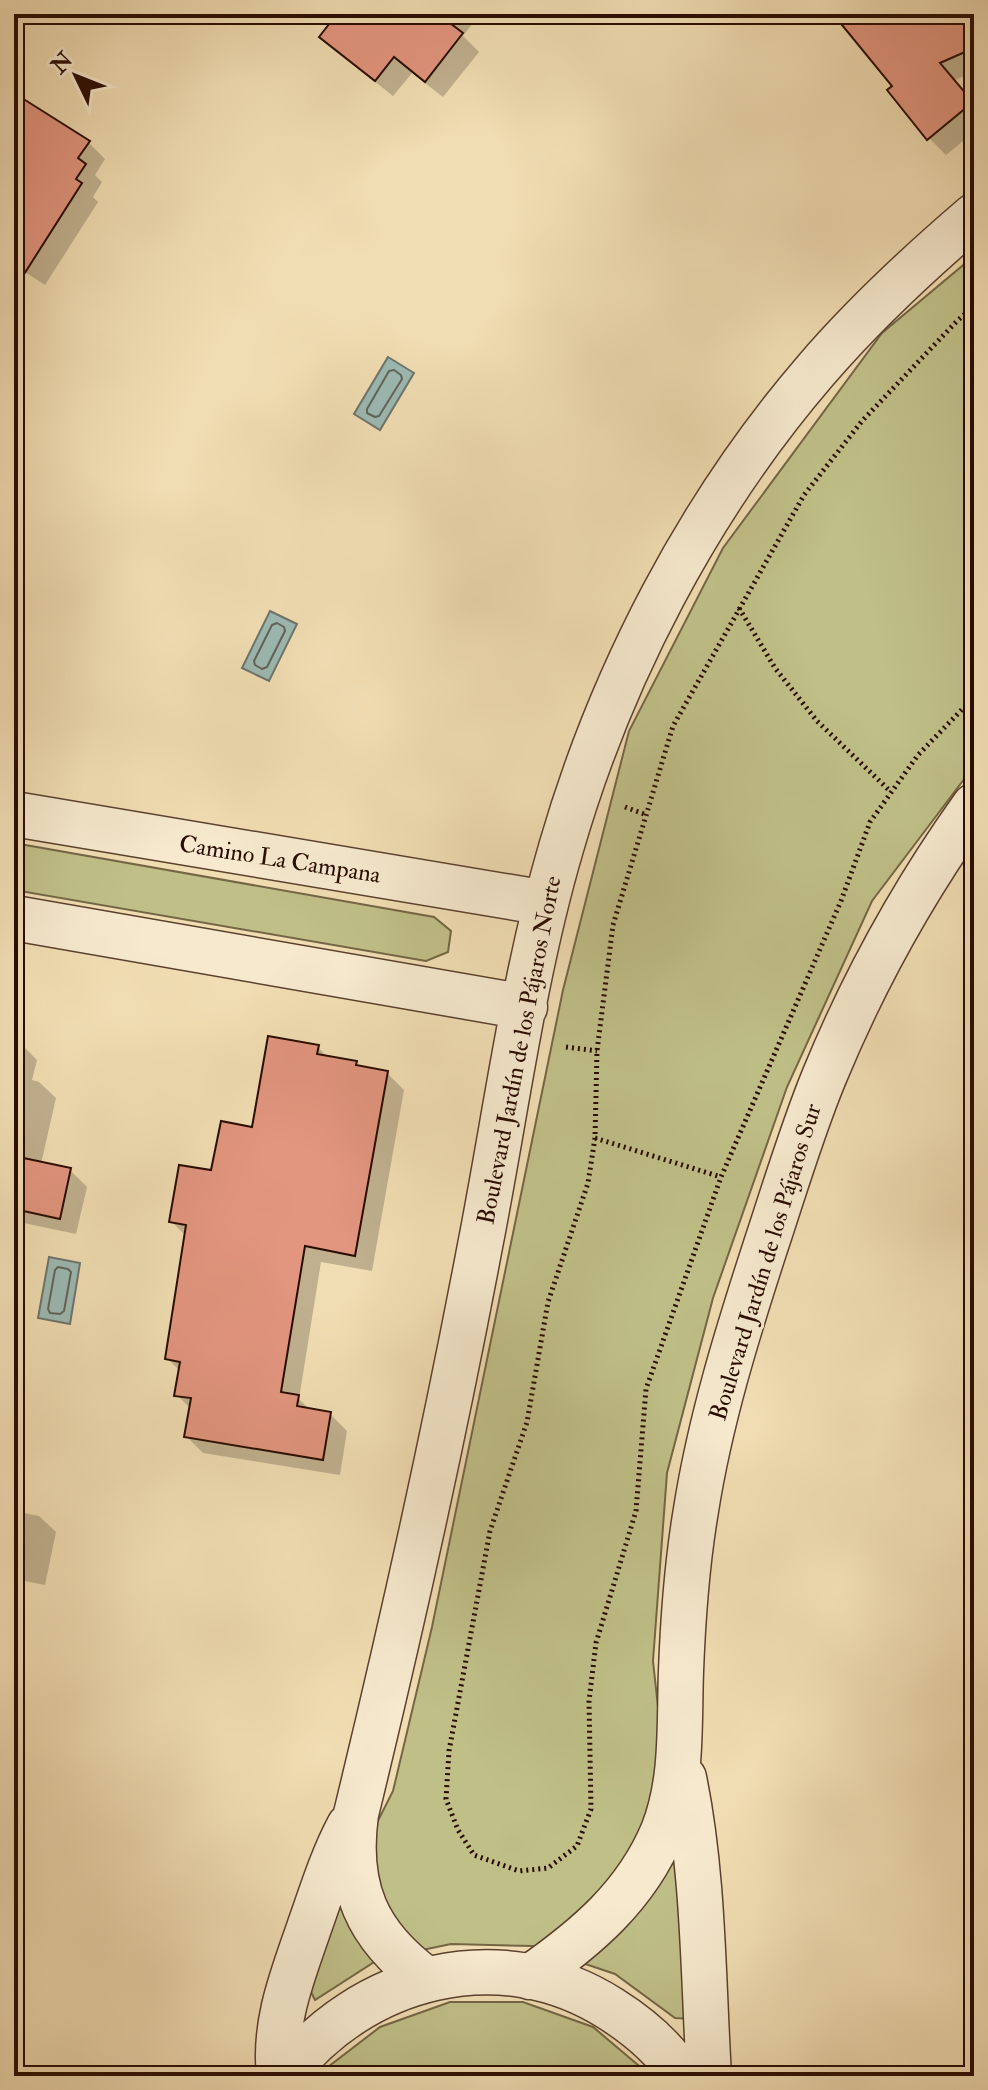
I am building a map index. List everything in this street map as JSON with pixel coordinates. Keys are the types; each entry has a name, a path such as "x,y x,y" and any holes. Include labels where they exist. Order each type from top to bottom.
{"street":[{"name":"Boulevard Jardín de los Pájaros Norte","path":"426,1979 401,1961 381,1937 365,1910 355,1879 356,1814 429,1498 546,903 579,791 607,718 650,624 700,531 759,442 818,368 918,265 974,216"},
{"name":"Boulevard Jardín de los Pájaros Sur","path":"530,1977 601,1922 625,1896 647,1864 663,1830 674,1793 679,1756 681,1667 696,1510 715,1413 743,1318 823,1080 851,1014 933,865 974,806"},
{"name":"Camino La Campana","path":"14,814 546,903"},
{"path":"14,918 525,1007"},
{"name":"Boulevard Jardín de los Pájaros Sur","path":"679,1756 697,1863 709,2076"},
{"name":"Boulevard Jardín de los Pájaros Norte","path":"282,2076 278,2039 286,1997 329,1869 356,1814"},
{"path":"282,2076 329,2027 392,1990 426,1979 495,1973 530,1977 564,1986 597,2000 628,2020 654,2043 682,2076"}],"path":[{"path":"974,306 862,421 804,495 673,726 613,925 597,1051 595,1138 588,1183 548,1302 527,1422 490,1531 449,1751 446,1799 458,1830 474,1855 519,1871 548,1868 577,1846 591,1809 589,1701 596,1643 636,1511 646,1389 721,1177 841,901 870,822 918,755 974,697"},
{"path":"739,607 775,668 817,721 891,792"},
{"path":"595,1138 721,1177"}],"shaded area":[{"path":"974,256 974,766 872,901 787,1087 713,1298 667,1473 653,1661 692,2019 675,2018 615,1974 532,1946 451,1944 379,1959 315,2000 307,1984 342,1892 393,1791 432,1627 563,990 629,731 723,548 882,333"},
{"path":"14,843 434,917 451,931 448,952 426,961 14,890"},
{"path":"450,2002 523,2002 593,2027 651,2076 320,2076 380,2027"}],"water":[{"path":"388,357 414,373 380,430 354,414"},
{"path":"270,611 297,624 269,681 242,668"},
{"path":"49,1257 80,1263 70,1324 38,1318"}],"building":[{"path":"337,14 438,14 463,33 425,82 394,57 375,81 319,37"},
{"path":"833,14 974,14 974,48 940,63 973,102 927,140 887,90 892,86"},
{"path":"14,93 90,141 78,158 86,164 76,179 82,183 14,290"},
{"path":"268,1036 319,1045 317,1054 357,1061 356,1065 388,1071 355,1256 305,1246 281,1392 299,1395 297,1406 331,1412 323,1460 184,1437 191,1398 174,1396 180,1362 165,1359 186,1225 169,1222 179,1165 211,1170 221,1121 252,1127"},
{"path":"14,1156 71,1168 60,1219 14,1209"}]}
